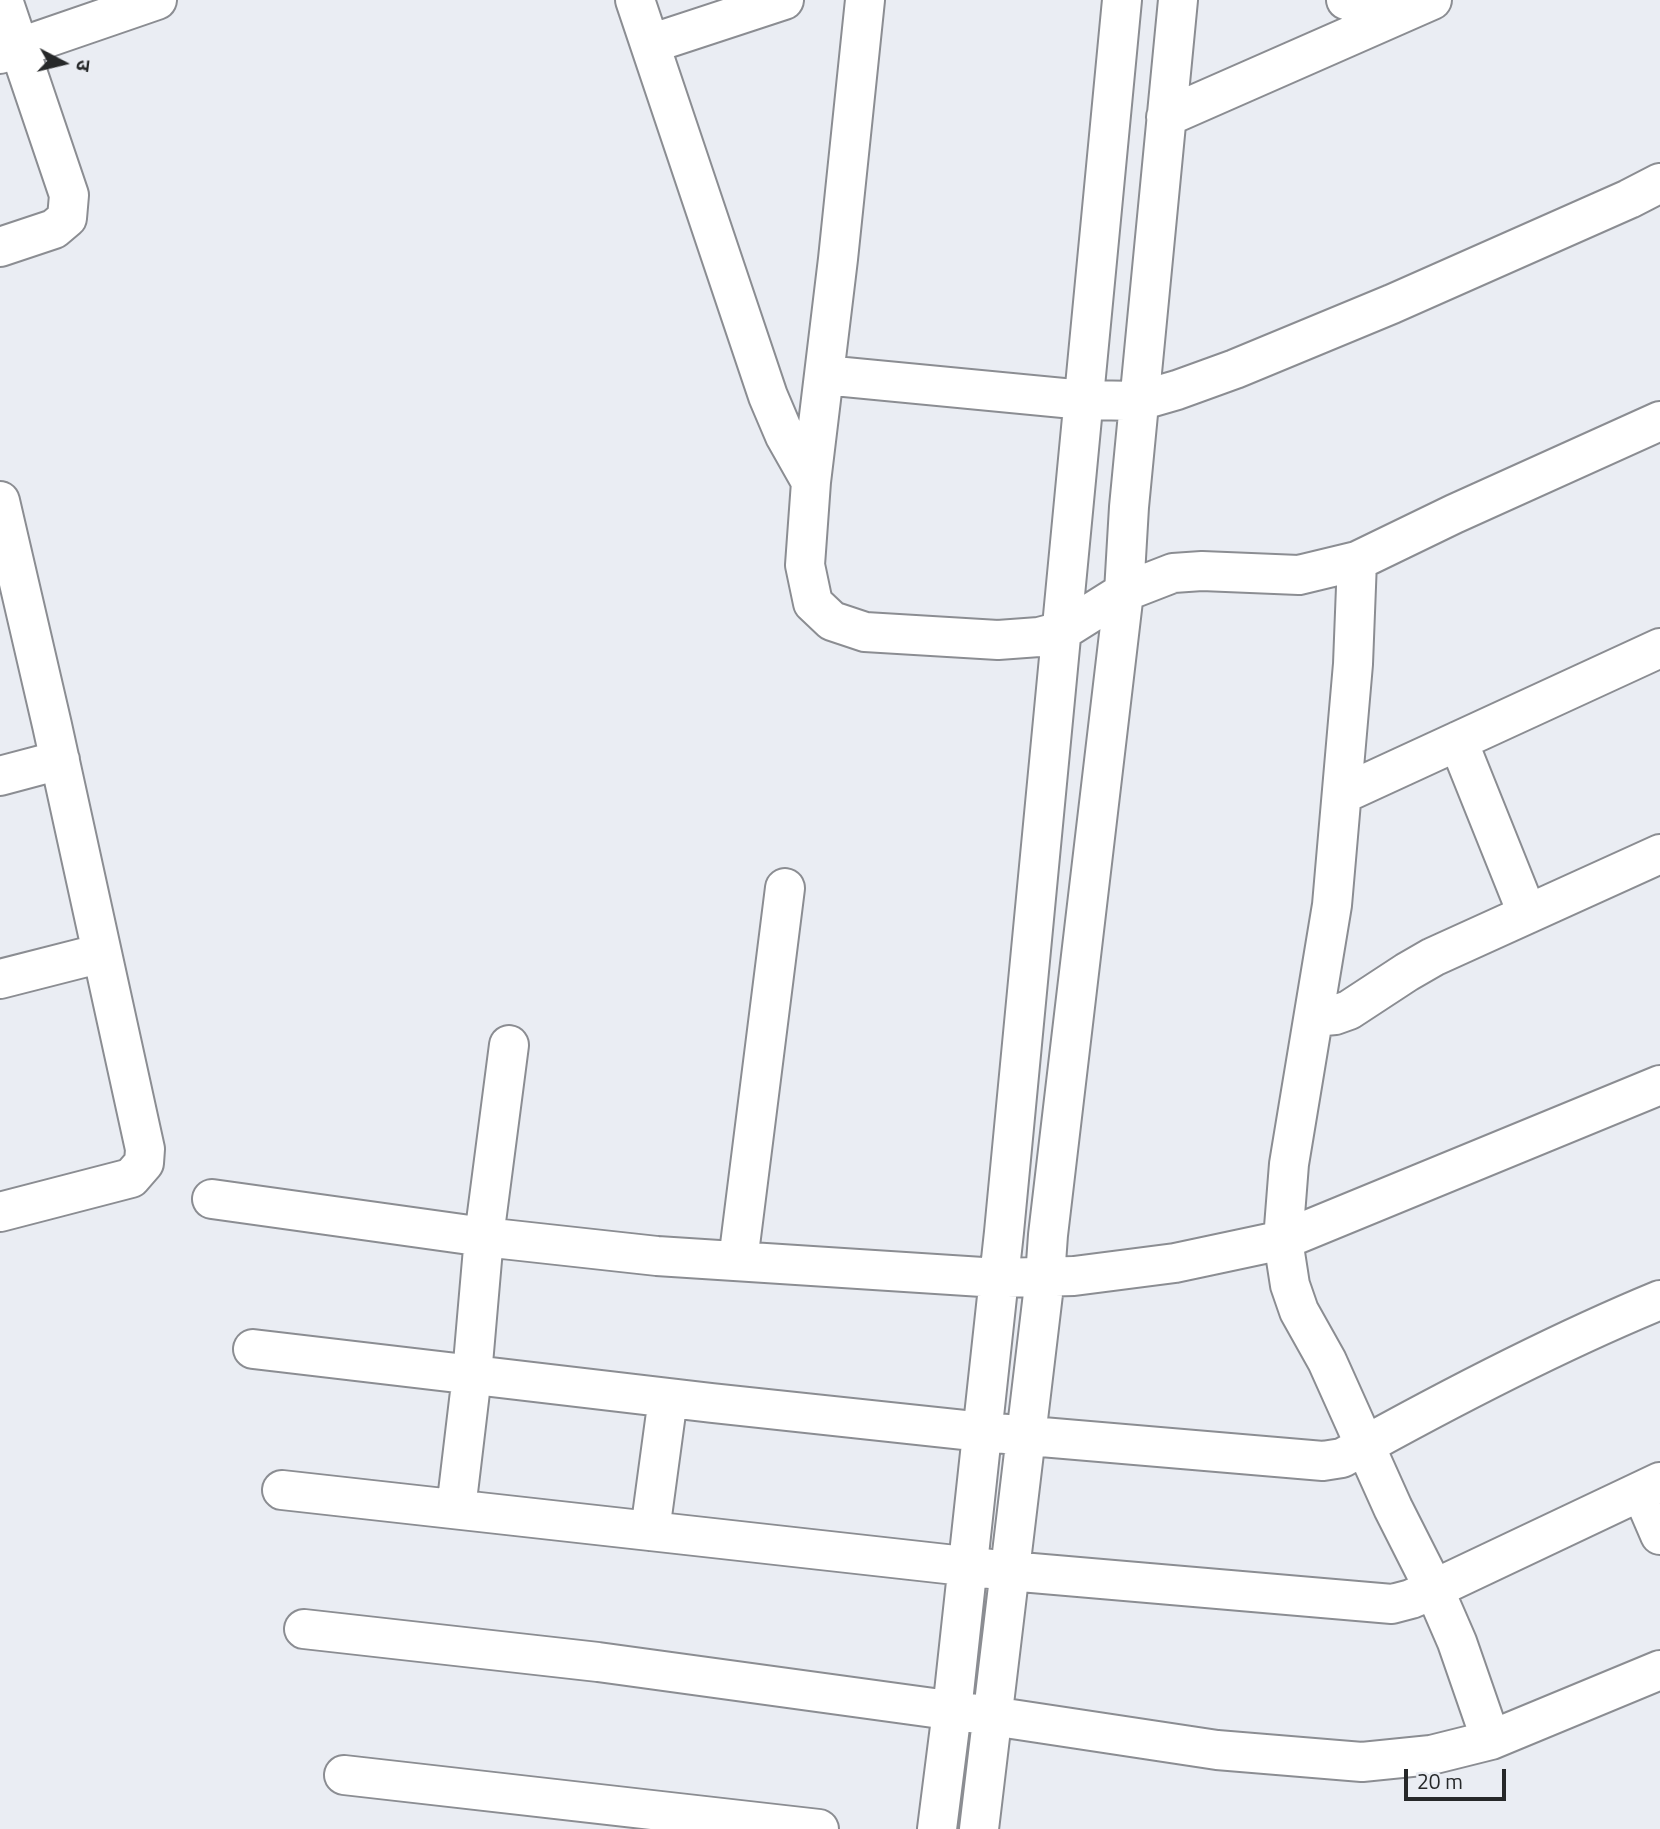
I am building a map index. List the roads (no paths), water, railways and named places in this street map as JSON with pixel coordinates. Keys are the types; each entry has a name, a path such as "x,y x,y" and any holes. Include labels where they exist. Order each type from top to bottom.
{"street":[{"path":"0,247 54,229 67,218 68,195 10,51 3,0"},
{"path":"10,51 157,0"},
{"path":"635,0 768,396 785,436 811,482"},
{"path":"650,44 784,0"},
{"path":"865,0 811,482 805,565 813,603 832,621 865,632 998,640 1039,637 1062,631 1125,592 1173,573 1202,571 1299,575 1357,561 1660,421"},
{"path":"937,1829 1005,1219 1122,0"},
{"path":"979,1829 1125,592 1129,508 1178,0"},
{"path":"1346,0 1395,16"},
{"path":"1166,117 1432,0"},
{"path":"824,375 1084,400 1139,401 1223,373 1368,314 1660,183"},
{"path":"0,1212 131,1178 144,1163 145,1149 60,760 2,522"},
{"path":"1357,561 1353,664 1332,905 1289,1164 1283,1240 1290,1285 1300,1311 1327,1361 1393,1508 1434,1590 1457,1642 1491,1740"},
{"path":"1343,794 1660,648"},
{"path":"1458,741 1527,913"},
{"path":"0,776 60,760"},
{"path":"1314,1017 1335,1015 1349,1010 1433,957 1660,854"},
{"path":"738,1261 785,888"},
{"path":"0,979 102,954"},
{"path":"456,1509 472,1375 484,1237 509,1045"},
{"path":"212,1199 484,1237 657,1256 998,1278 1074,1276 1175,1263 1283,1240 1660,1085"},
{"path":"253,1349 983,1432 1323,1461 1342,1458 1488,1380 1600,1325 1660,1300"},
{"path":"650,1531 668,1398"},
{"path":"282,1490 1009,1571 1392,1604 1434,1590 1651,1486 1660,1535"},
{"path":"304,1629 598,1662 1217,1750 1362,1762 1431,1755 1491,1740 1660,1670"},
{"path":"344,1775 820,1829"}]}
